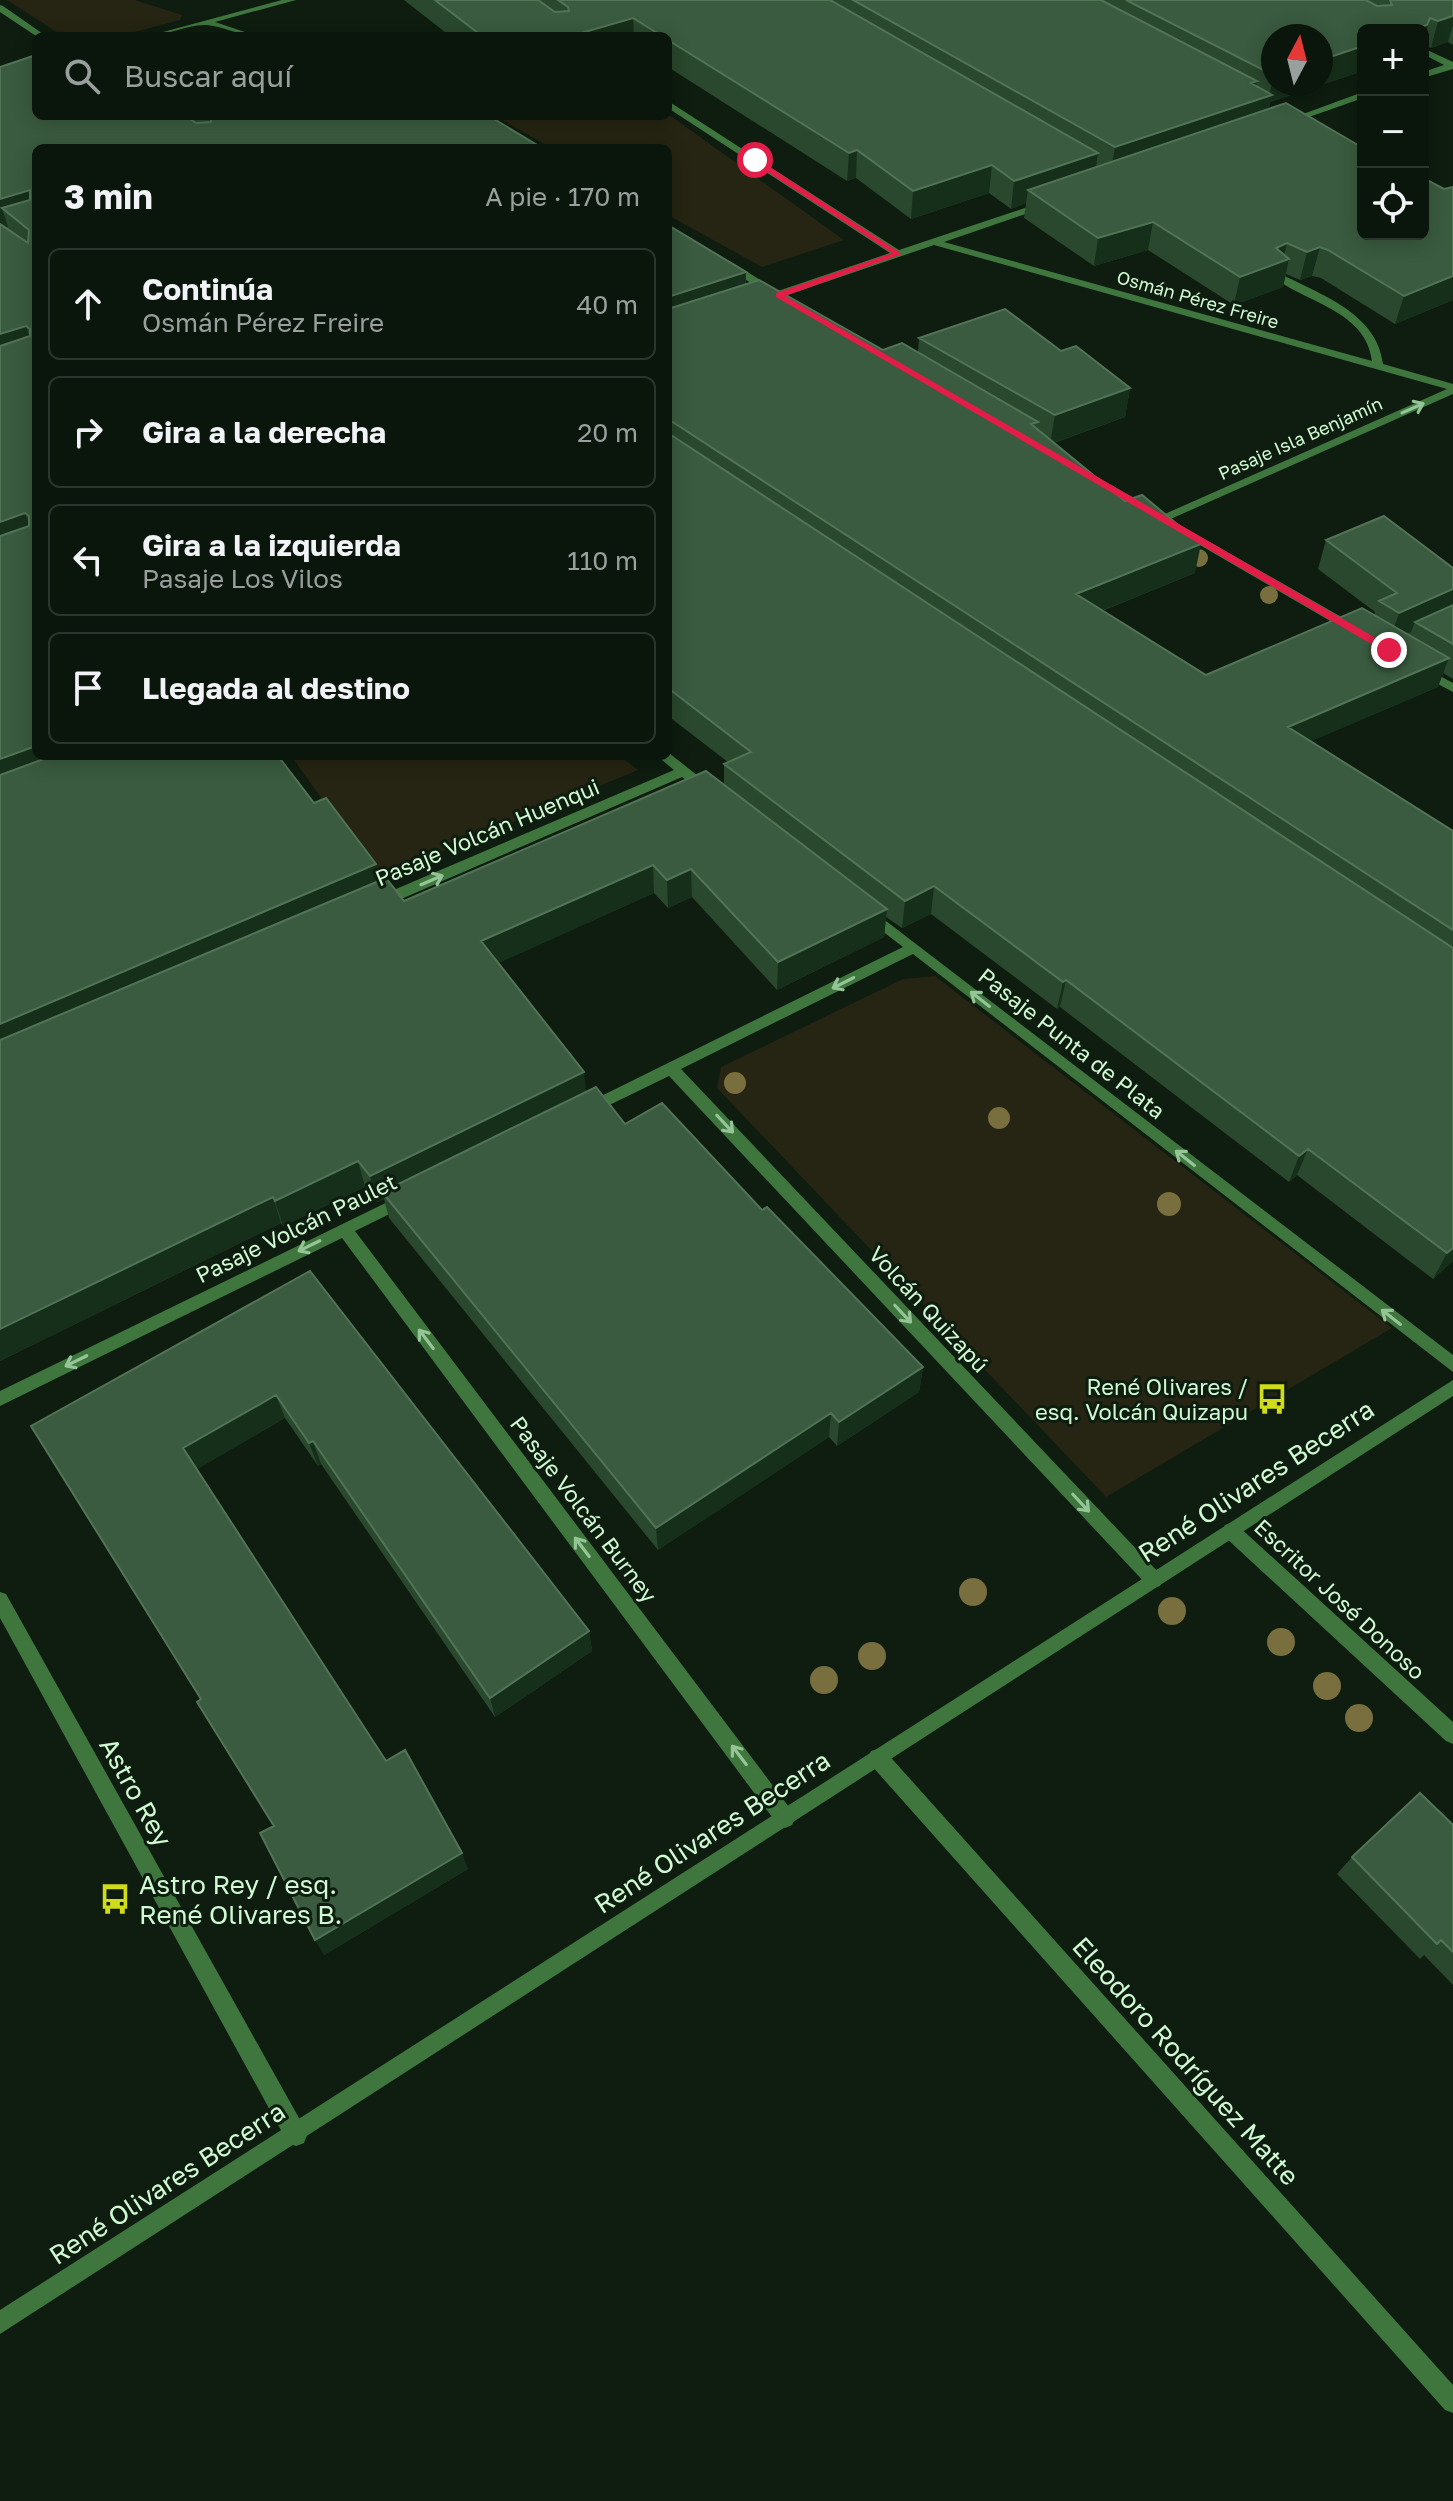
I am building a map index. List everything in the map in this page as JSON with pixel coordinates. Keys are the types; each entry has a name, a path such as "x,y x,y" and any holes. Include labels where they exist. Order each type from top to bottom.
{"street":[{"path":"167,32 278,1 292,0"},
{"path":"0,8 36,32"},
{"path":"204,22 239,32"},
{"path":"1429,54 1452,65"},
{"path":"1429,73 1452,65"},
{"path":"1275,126 1295,123 1361,96"},
{"path":"672,107 898,254"},
{"path":"1276,114 1295,123"},
{"path":"752,304 1050,202"},
{"name":"Osmán Pérez Freire","path":"933,242 1453,388"},
{"path":"721,261 792,303"},
{"path":"1277,276 1349,317 1365,330 1376,345 1378,366"},
{"name":"Pasaje Isla Benjamín","path":"1162,519 1453,388"},
{"path":"1080,471 1362,635"},
{"path":"1415,665 1453,688"},
{"path":"669,760 720,799"},
{"name":"Pasaje Volcán Huenqui","path":"364,909 684,771"},
{"name":"Pasaje Punta de Plata","path":"853,901 1453,1365"},
{"path":"572,1117 913,948"},
{"name":"Volcán Quizapú","path":"671,1068 1154,1580"},
{"name":"Pasaje Volcán Paulet","path":"0,1399 415,1194"},
{"name":"Pasaje Volcán Burney","path":"344,1229 785,1818"},
{"name":"René Olivares Becerra","path":"0,2323 1453,1387"},
{"name":"Escritor José Donoso","path":"1231,1531 1453,1735"},
{"name":"Astro Rey","path":"0,1600 296,2135"},
{"name":"Eleodoro Rodríguez Matte","path":"878,1758 1453,2402"}],"shaded area":[{"path":"7,0 135,0 182,15 180,20 134,32 57,32"},
{"path":"672,117 844,240 762,267 672,217 672,144 544,144 502,120 672,120"},
{"path":"294,760 625,760 638,770 379,878"},
{"path":"935,976 1392,1328 1106,1497 717,1088 721,1067 903,979"}],"building":[{"path":"435,0 538,0 555,12 569,11 558,0 830,0 1098,153 1014,181 992,165 913,191 857,150 849,153 672,42 672,32 656,32 633,18 585,32 477,32"},
{"path":"853,0 1101,0 1257,81 1251,83 1261,89 1261,96 1269,96 1115,147"},
{"path":"1126,0 1366,0 1377,6 1392,5 1390,0 1453,0 1453,16 1438,21 1430,18 1427,24 1357,24 1357,48 1333,56 1333,24 1261,24 1261,69"},
{"path":"32,56 32,120 192,120 196,123 211,120 496,120 535,144 32,144 32,747 0,759 0,536 29,526 29,516 25,513 0,522 0,346 30,336 30,329 26,326 0,334 0,224 28,243 29,230 2,208 30,200 30,190 0,199 0,67"},
{"path":"1286,103 1357,144 1357,240 1429,240 1429,181 1444,189 1453,187 1453,276 1404,296 1328,250 1320,247 1307,252 1287,243 1276,248 1289,259 1240,277 1153,222 1098,238 1028,190"},
{"path":"672,227 746,272 672,296"},
{"path":"759,280 883,350 902,343 1038,422 1031,424 1125,501 1142,495 1201,544 1076,594 1206,675 1362,608 1449,658 1288,727 1453,831 1453,930 672,422 672,308"},
{"path":"1005,309 1061,351 1076,346 1130,388 1055,415 919,338"},
{"path":"672,436 1453,948 1453,1248 1447,1253 1308,1149 1299,1156 1066,980 1063,982 934,886 905,901 724,764 751,752 672,691"},
{"path":"1384,516 1453,568 1453,589 1399,613 1379,601 1397,593 1326,540"},
{"path":"1453,605 1453,644 1415,622"},
{"path":"41,760 281,760 314,803 326,798 376,864 0,1024 0,775"},
{"path":"706,771 887,909 778,962 691,869 667,880 653,865 481,941 584,1072 370,1176 358,1161 275,1201 273,1197 0,1329 0,1040 386,878 404,901"},
{"path":"596,1087 625,1124 662,1103 762,1210 767,1207 923,1367 839,1422 831,1413 656,1528 382,1192"},
{"path":"310,1271 589,1631 490,1698 313,1441 309,1443 276,1395 183,1448 386,1761 405,1750 462,1853 315,1940 260,1833 274,1826 197,1702 201,1699 31,1426"},
{"path":"1420,1793 1453,1825 1453,1952 1441,1940 1437,1944 1352,1857"}],"place":[{"name":"René Olivares / esq. Volcán Quizapu","path":"1272,1399"},
{"name":"Astro Rey / esq. René Olivares B.","path":"115,1899"}],"route":[{"path":"755,160 898,254 779,295 1389,650"}]}
